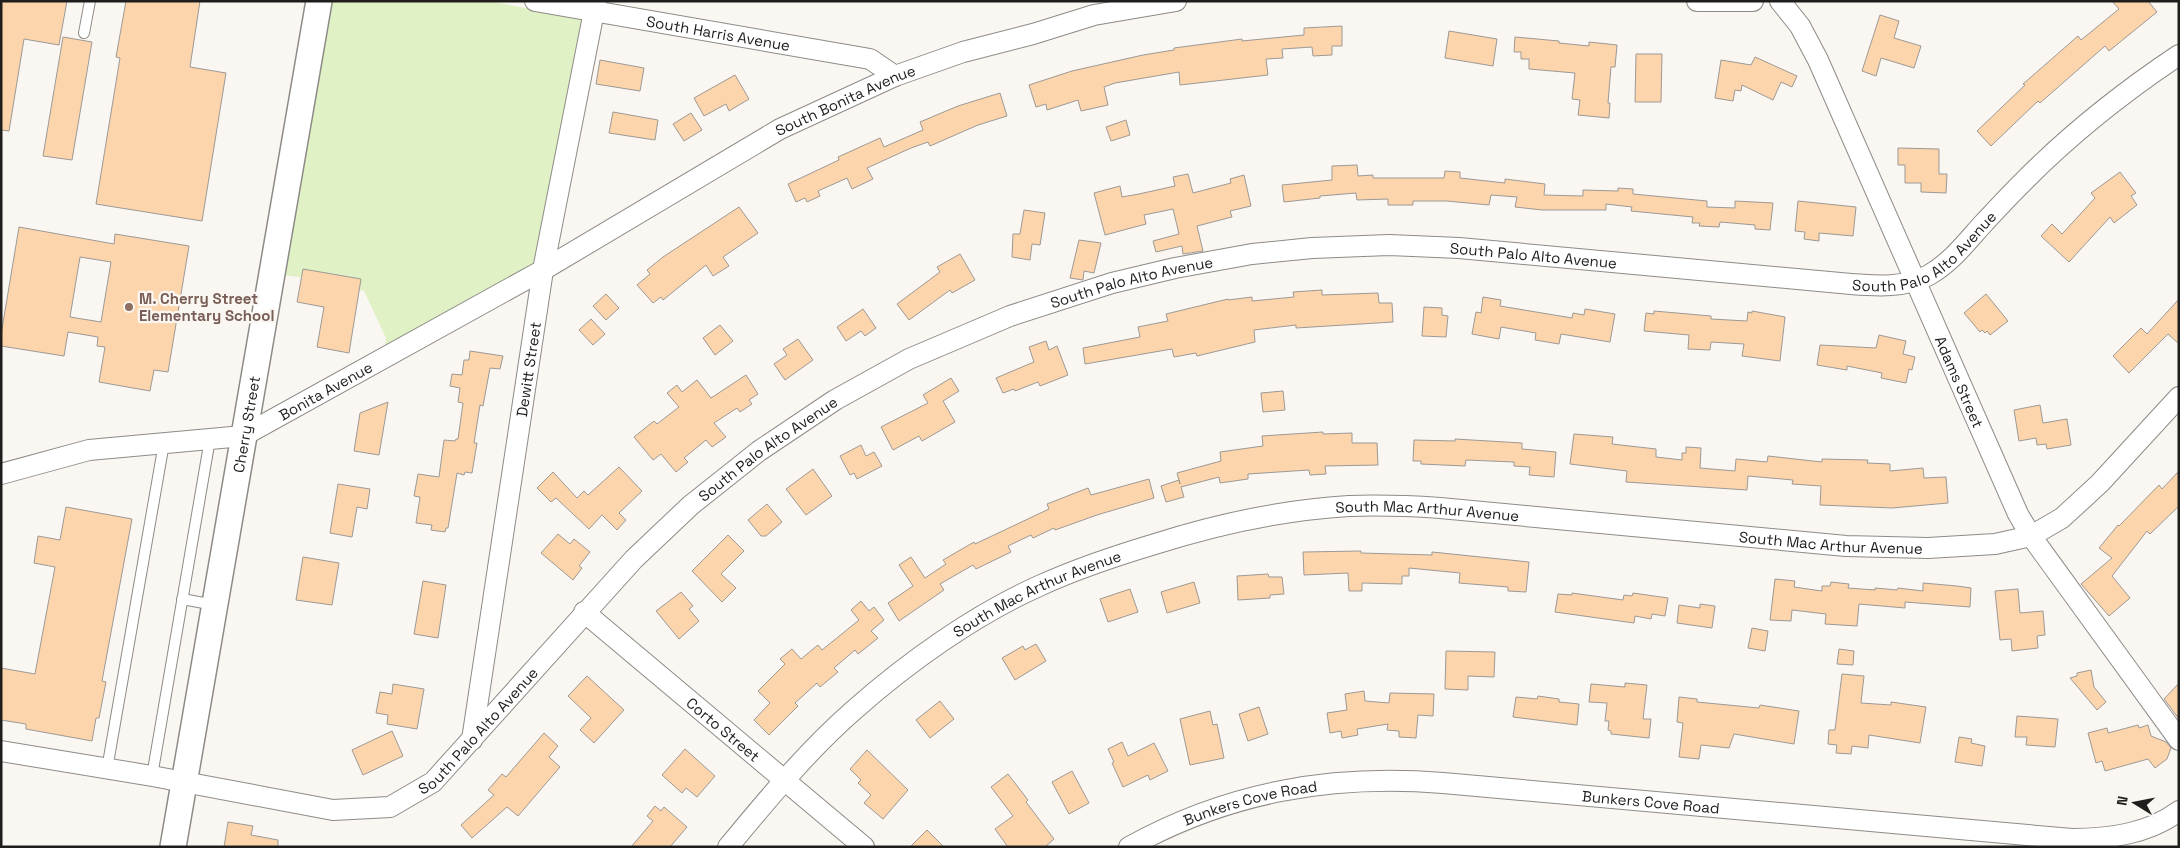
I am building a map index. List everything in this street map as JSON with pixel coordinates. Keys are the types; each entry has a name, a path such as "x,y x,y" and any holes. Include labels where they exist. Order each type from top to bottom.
{"street":[{"name":"Cherry Street","path":"172,847 319,1"},
{"name":"South Harris Avenue","path":"535,1 595,7 870,59 896,76"},
{"name":"South Bonita Avenue","path":"543,270 780,129 896,76 963,52 1033,34 1094,15 1176,1"},
{"path":"1697,1 1752,1"},
{"name":"Adams Street","path":"1780,1 1800,26 1812,46 2018,514 2031,536 2179,740"},
{"name":"Dewitt Street","path":"472,740 543,270 595,7"},
{"name":"South Palo Alto Avenue","path":"1,751 107,768 333,810 390,807 433,782 584,612 647,545 697,499 759,451 843,396 909,359 976,329 1034,306 1127,279 1208,262 1274,252 1346,246 1404,245 1459,248 1865,285 1888,285 1914,280 1927,276 1951,259 2020,185 2078,131 2122,96 2179,55"},
{"name":"Bonita Avenue","path":"1,474 90,450 244,436 543,270"},
{"name":"South Mac Arthur Avenue","path":"728,847 785,779 822,740 872,695 944,642 1001,606 1037,587 1095,563 1177,537 1251,518 1341,507 1409,506 1868,547 1964,547 2008,542 2031,536 2053,524 2072,510 2100,483 2179,397"},
{"name":"Corto Street","path":"584,612 864,847"},
{"name":"Bunkers Cove Road","path":"1129,847 1190,818 1251,797 1303,786 1368,780 1443,783 2072,839 2099,839 2148,828 2179,811"}],"lane":[{"path":"84,33 90,1"},
{"path":"152,776 210,439"},
{"path":"107,768 164,443"},
{"path":"182,599 215,605"}],"green space":[{"path":"329,1 489,1 583,19 534,264 385,347 386,338 364,291 307,278 281,275"}],"building":[{"path":"1,1 67,1 59,45 24,39 9,131 1,130"},
{"path":"126,1 200,1 190,67 226,73 202,221 96,204 120,58 116,57"},
{"path":"2112,1 2148,1 2157,12 2109,51 2105,46 2040,103 2038,101 1991,146 1977,131 2025,85 2023,84 2078,36 2081,40 2119,9"},
{"path":"1880,15 1899,21 1894,38 1921,46 1914,68 1881,58 1876,76 1862,71"},
{"path":"1342,26 1342,46 1332,46 1332,55 1313,56 1312,47 1282,49 1283,58 1266,59 1268,75 1180,85 1179,72 1115,83 1104,87 1108,105 1081,111 1078,100 1047,110 1046,104 1036,107 1029,85 1072,71 1174,50 1174,48 1242,39 1242,41 1304,35 1304,28"},
{"path":"1449,31 1497,39 1493,66 1445,58"},
{"path":"63,37 92,42 72,160 43,156"},
{"path":"1515,37 1589,46 1589,42 1617,45 1615,67 1611,67 1608,103 1610,103 1609,118 1578,115 1580,100 1572,99 1575,73 1529,69 1529,59 1521,59 1521,52 1514,52"},
{"path":"1636,54 1662,54 1661,102 1635,102"},
{"path":"1755,57 1797,76 1792,87 1781,82 1773,100 1742,85 1741,91 1735,90 1733,101 1715,98 1721,60 1751,65"},
{"path":"600,60 644,68 640,91 596,84"},
{"path":"735,75 749,99 729,111 726,104 704,116 694,98"},
{"path":"1000,93 1007,116 978,125 930,146 928,142 911,148 867,168 873,179 852,189 847,178 818,191 820,196 807,202 805,198 796,202 788,184 839,160 838,157 880,138 884,147 923,130 920,122 958,106"},
{"path":"613,112 658,120 655,140 609,133"},
{"path":"691,113 702,130 684,141 673,124"},
{"path":"1126,120 1130,135 1111,141 1106,127"},
{"path":"1898,148 1939,149 1939,174 1947,174 1946,193 1921,192 1921,183 1905,183 1905,165 1898,165"},
{"path":"1357,165 1358,176 1373,175 1373,178 1444,178 1445,171 1460,172 1460,178 1505,183 1505,179 1545,184 1544,195 1583,196 1583,190 1618,191 1618,188 1633,189 1633,194 1707,201 1707,207 1735,208 1735,201 1773,203 1770,230 1755,229 1755,225 1720,222 1719,227 1699,226 1700,223 1692,223 1693,217 1631,211 1632,207 1606,204 1606,210 1542,210 1515,207 1517,197 1491,195 1489,205 1447,201 1413,201 1413,205 1388,205 1388,199 1357,200 1356,193 1284,202 1282,185 1332,180 1332,166"},
{"path":"2120,172 2136,193 2131,196 2137,205 2114,223 2110,217 2069,262 2041,236 2052,224 2062,234 2095,198 2091,193"},
{"path":"1188,174 1193,193 1231,183 1230,179 1244,175 1251,206 1230,211 1232,217 1197,226 1203,251 1183,254 1182,246 1156,252 1153,241 1179,234 1173,209 1144,215 1146,224 1105,235 1094,193 1120,186 1122,197 1139,194 1175,186 1173,177"},
{"path":"1798,201 1856,207 1853,236 1819,233 1819,241 1804,239 1805,232 1795,231"},
{"path":"739,207 758,233 723,257 729,266 713,276 706,265 663,300 661,297 653,303 637,285 650,274 647,270 663,257"},
{"path":"1024,210 1045,213 1040,245 1032,244 1030,260 1012,257 1013,234 1020,234"},
{"path":"19,227 114,244 115,234 189,246 168,372 154,370 150,391 99,382 105,347 97,346 98,337 68,332 64,356 1,346 1,335","holes":["80,257 111,262 101,322 70,317"]},
{"path":"1079,240 1101,243 1094,273 1084,271 1083,280 1070,278"},
{"path":"960,254 975,280 952,293 950,290 909,320 897,304 940,272 937,267"},
{"path":"303,269 361,279 349,353 317,347 324,307 297,302"},
{"path":"1322,290 1322,295 1378,293 1379,303 1392,303 1393,322 1296,328 1296,325 1254,330 1255,342 1197,356 1196,353 1174,357 1172,349 1085,364 1083,348 1140,337 1138,327 1168,321 1166,314 1228,299 1252,297 1252,301 1294,297 1293,292"},
{"path":"606,294 619,308 606,320 593,306"},
{"path":"1986,294 2008,321 1990,335 1987,331 1985,333 1982,330 1980,332 1964,313"},
{"path":"1483,297 1501,300 1500,306 1572,318 1573,313 1584,315 1585,309 1615,314 1610,342 1561,334 1559,344 1535,340 1536,333 1501,327 1499,339 1472,334 1476,312 1481,313"},
{"path":"2179,299 2179,344 2168,334 2129,373 2113,356 2141,328 2147,334"},
{"path":"1424,307 1442,308 1442,315 1448,316 1446,337 1422,336"},
{"path":"863,309 876,328 865,336 861,331 846,341 837,327"},
{"path":"1654,311 1711,316 1711,319 1747,321 1748,312 1752,313 1752,311 1785,317 1780,361 1742,356 1744,344 1711,342 1710,350 1688,349 1689,335 1644,331 1646,313 1654,314"},
{"path":"591,319 605,334 593,345 579,330"},
{"path":"720,325 733,341 715,355 703,338"},
{"path":"1879,335 1906,341 1903,354 1915,357 1912,370 1909,369 1906,383 1881,378 1882,373 1847,366 1847,370 1817,365 1820,345 1876,348"},
{"path":"798,339 813,360 785,380 774,364 787,355 783,349"},
{"path":"1046,341 1049,350 1057,346 1068,375 1040,386 1038,382 1015,391 1014,389 1003,393 996,378 1034,362 1029,347"},
{"path":"470,351 503,356 500,369 490,368 483,406 480,405 474,443 477,443 472,473 465,472 464,475 457,473 448,528 446,528 445,532 431,530 432,525 416,523 420,497 414,496 418,474 439,477 444,440 455,441 458,439 463,403 458,402 460,388 450,386 452,374 462,375 464,360 469,360"},
{"path":"746,375 758,394 749,400 752,404 740,412 737,408 714,423 726,437 712,447 706,440 684,458 688,462 676,472 661,454 653,460 634,437 654,421 657,424 679,407 667,393 677,385 682,392 697,380 711,398"},
{"path":"951,378 959,391 943,401 955,422 922,441 919,436 893,450 881,427 928,403 923,395"},
{"path":"1283,391 1285,410 1263,412 1261,393"},
{"path":"388,402 379,455 354,451 360,413"},
{"path":"2040,405 2043,423 2067,419 2071,445 2047,449 2046,444 2037,445 2036,438 2019,441 2014,410"},
{"path":"1323,432 1323,434 1352,433 1352,443 1377,443 1378,465 1325,466 1326,474 1310,475 1309,470 1248,474 1248,479 1220,483 1219,477 1181,487 1184,497 1166,502 1161,486 1179,480 1177,473 1221,461 1220,452 1263,446 1262,436"},
{"path":"1574,434 1613,437 1612,444 1656,449 1656,457 1682,460 1682,453 1686,453 1686,447 1701,448 1700,468 1735,471 1736,459 1767,462 1768,456 1822,462 1822,459 1868,460 1867,463 1890,464 1890,471 1923,468 1924,478 1946,477 1948,503 1892,508 1820,505 1821,486 1792,484 1793,480 1748,476 1747,490 1626,482 1627,471 1570,464"},
{"path":"1455,439 1522,443 1522,449 1556,452 1554,477 1529,475 1530,467 1514,466 1514,462 1466,460 1465,466 1421,464 1421,461 1413,461 1414,440 1455,441"},
{"path":"861,445 866,456 874,452 882,466 857,479 854,473 850,475 840,456"},
{"path":"619,467 642,491 619,513 626,520 617,530 602,515 589,529 556,498 551,502 537,488 553,472 577,498 584,491 588,495"},
{"path":"813,469 832,496 806,515 786,489"},
{"path":"2179,471 2179,506 2150,534 2147,531 2112,576 2130,598 2109,616 2081,584 2112,558 2099,548 2118,525 2159,485 2162,489"},
{"path":"1149,479 1154,498 1055,530 1054,528 1033,538 1031,535 1008,546 1011,552 976,569 973,565 940,584 944,590 899,621 888,603 913,586 899,565 911,557 925,578 946,564 943,560 974,542 975,544 1049,509 1047,504 1088,488 1091,495"},
{"path":"338,484 370,489 367,509 357,507 352,537 330,533"},
{"path":"767,504 782,522 766,536 761,536 748,520"},
{"path":"66,507 132,519 102,681 106,682 99,718 96,718 92,741 26,729 26,724 1,720 1,668 35,674 55,567 34,563 38,536 60,540"},
{"path":"558,534 570,544 574,539 590,552 579,566 582,568 573,580 541,553"},
{"path":"728,535 744,551 721,574 736,588 722,602 692,571"},
{"path":"1361,551 1361,553 1432,555 1432,552 1529,562 1526,592 1508,591 1508,587 1459,583 1460,573 1409,568 1409,576 1402,576 1402,584 1362,583 1362,591 1349,591 1348,573 1304,575 1303,552"},
{"path":"303,557 339,563 332,605 296,600"},
{"path":"1268,574 1269,577 1282,577 1284,594 1270,595 1270,598 1238,600 1237,576"},
{"path":"1775,579 1795,581 1794,587 1822,591 1822,586 1830,586 1831,582 1849,584 1848,588 1875,590 1875,588 1897,590 1898,588 1923,591 1923,583 1971,588 1970,607 1905,602 1905,608 1859,604 1857,626 1825,624 1826,614 1792,610 1791,621 1770,620"},
{"path":"423,581 446,585 438,638 414,634"},
{"path":"1194,582 1200,603 1167,613 1161,592"},
{"path":"1130,589 1138,612 1108,622 1100,599"},
{"path":"2018,589 2020,613 2043,611 2045,635 2037,636 2038,648 2012,651 2011,639 2000,640 1995,591"},
{"path":"681,592 693,606 689,609 699,621 679,639 656,611"},
{"path":"1572,593 1623,600 1624,595 1632,596 1633,593 1668,598 1665,616 1652,614 1651,619 1635,616 1634,623 1555,612 1558,594 1572,595"},
{"path":"861,601 869,611 874,607 884,620 871,631 878,638 858,654 855,650 834,668 838,672 820,687 817,683 795,703 798,706 769,735 754,720 770,703 758,691 785,664 780,659 792,649 801,659 818,645 822,650 859,620 851,610"},
{"path":"1700,604 1715,606 1712,628 1677,623 1679,605 1700,608"},
{"path":"1752,628 1768,631 1765,651 1748,648"},
{"path":"1036,644 1046,661 1015,680 1002,658 1023,646 1025,650"},
{"path":"1839,649 1854,651 1853,665 1837,664"},
{"path":"1446,651 1495,652 1494,677 1468,676 1468,690 1445,689"},
{"path":"2091,670 2094,687 2106,702 2097,710 2070,678 2077,676 2077,673"},
{"path":"1842,674 1864,676 1861,703 1891,705 1891,702 1926,707 1920,743 1869,735 1868,748 1852,746 1851,754 1836,753 1837,745 1828,744 1829,730 1835,730"},
{"path":"587,676 624,710 594,743 580,730 591,718 568,696"},
{"path":"1625,683 1647,685 1643,719 1651,719 1649,738 1611,734 1611,731 1608,730 1609,721 1605,721 1607,703 1589,702 1591,684 1625,687"},
{"path":"2179,683 2179,719 2164,699"},
{"path":"393,684 424,689 417,729 387,724 388,715 376,713 380,692 392,694"},
{"path":"1364,691 1365,701 1389,703 1390,693 1434,694 1433,716 1418,715 1416,738 1399,737 1399,731 1387,730 1388,724 1357,729 1358,735 1342,738 1341,731 1330,733 1327,713 1347,710 1345,694"},
{"path":"1538,696 1559,699 1559,702 1579,704 1577,725 1513,717 1516,697 1537,699"},
{"path":"1679,697 1697,699 1697,702 1759,708 1760,705 1799,711 1794,744 1734,734 1729,748 1701,745 1699,759 1679,757 1683,723 1677,722"},
{"path":"940,701 954,719 930,738 916,720"},
{"path":"1259,707 1268,734 1248,741 1239,714"},
{"path":"1210,711 1213,725 1217,724 1224,758 1190,765 1180,719"},
{"path":"2017,716 2058,719 2055,747 2026,745 2027,737 2015,737"},
{"path":"2138,725 2139,728 2148,725 2151,736 2166,742 2171,748 2167,759 2155,768 2148,759 2105,771 2102,761 2096,763 2088,733 2107,728 2108,733"},
{"path":"392,731 403,756 363,775 352,750"},
{"path":"544,733 558,746 549,757 560,767 518,816 507,807 472,838 461,825 494,795 488,790 502,774 506,777"},
{"path":"1959,737 1972,739 1971,743 1985,746 1982,766 1955,762"},
{"path":"1122,742 1128,756 1154,743 1168,771 1150,780 1148,775 1123,787 1108,749"},
{"path":"685,749 715,776 697,797 686,788 682,793 662,775"},
{"path":"867,750 908,790 883,819 864,803 871,795 858,783 861,780 850,769"},
{"path":"1072,771 1089,803 1069,814 1052,782"},
{"path":"1008,774 1054,839 1045,847 1008,847 995,829 1013,816 991,787"},
{"path":"655,806 661,811 664,807 687,827 670,847 631,847 653,821 647,816"},
{"path":"228,822 253,826 251,835 278,840 278,847 224,847"},
{"path":"927,830 944,847 910,847"}],"place":[{"name":"M. Cherry Street Elementary School","path":"129,307"}]}
